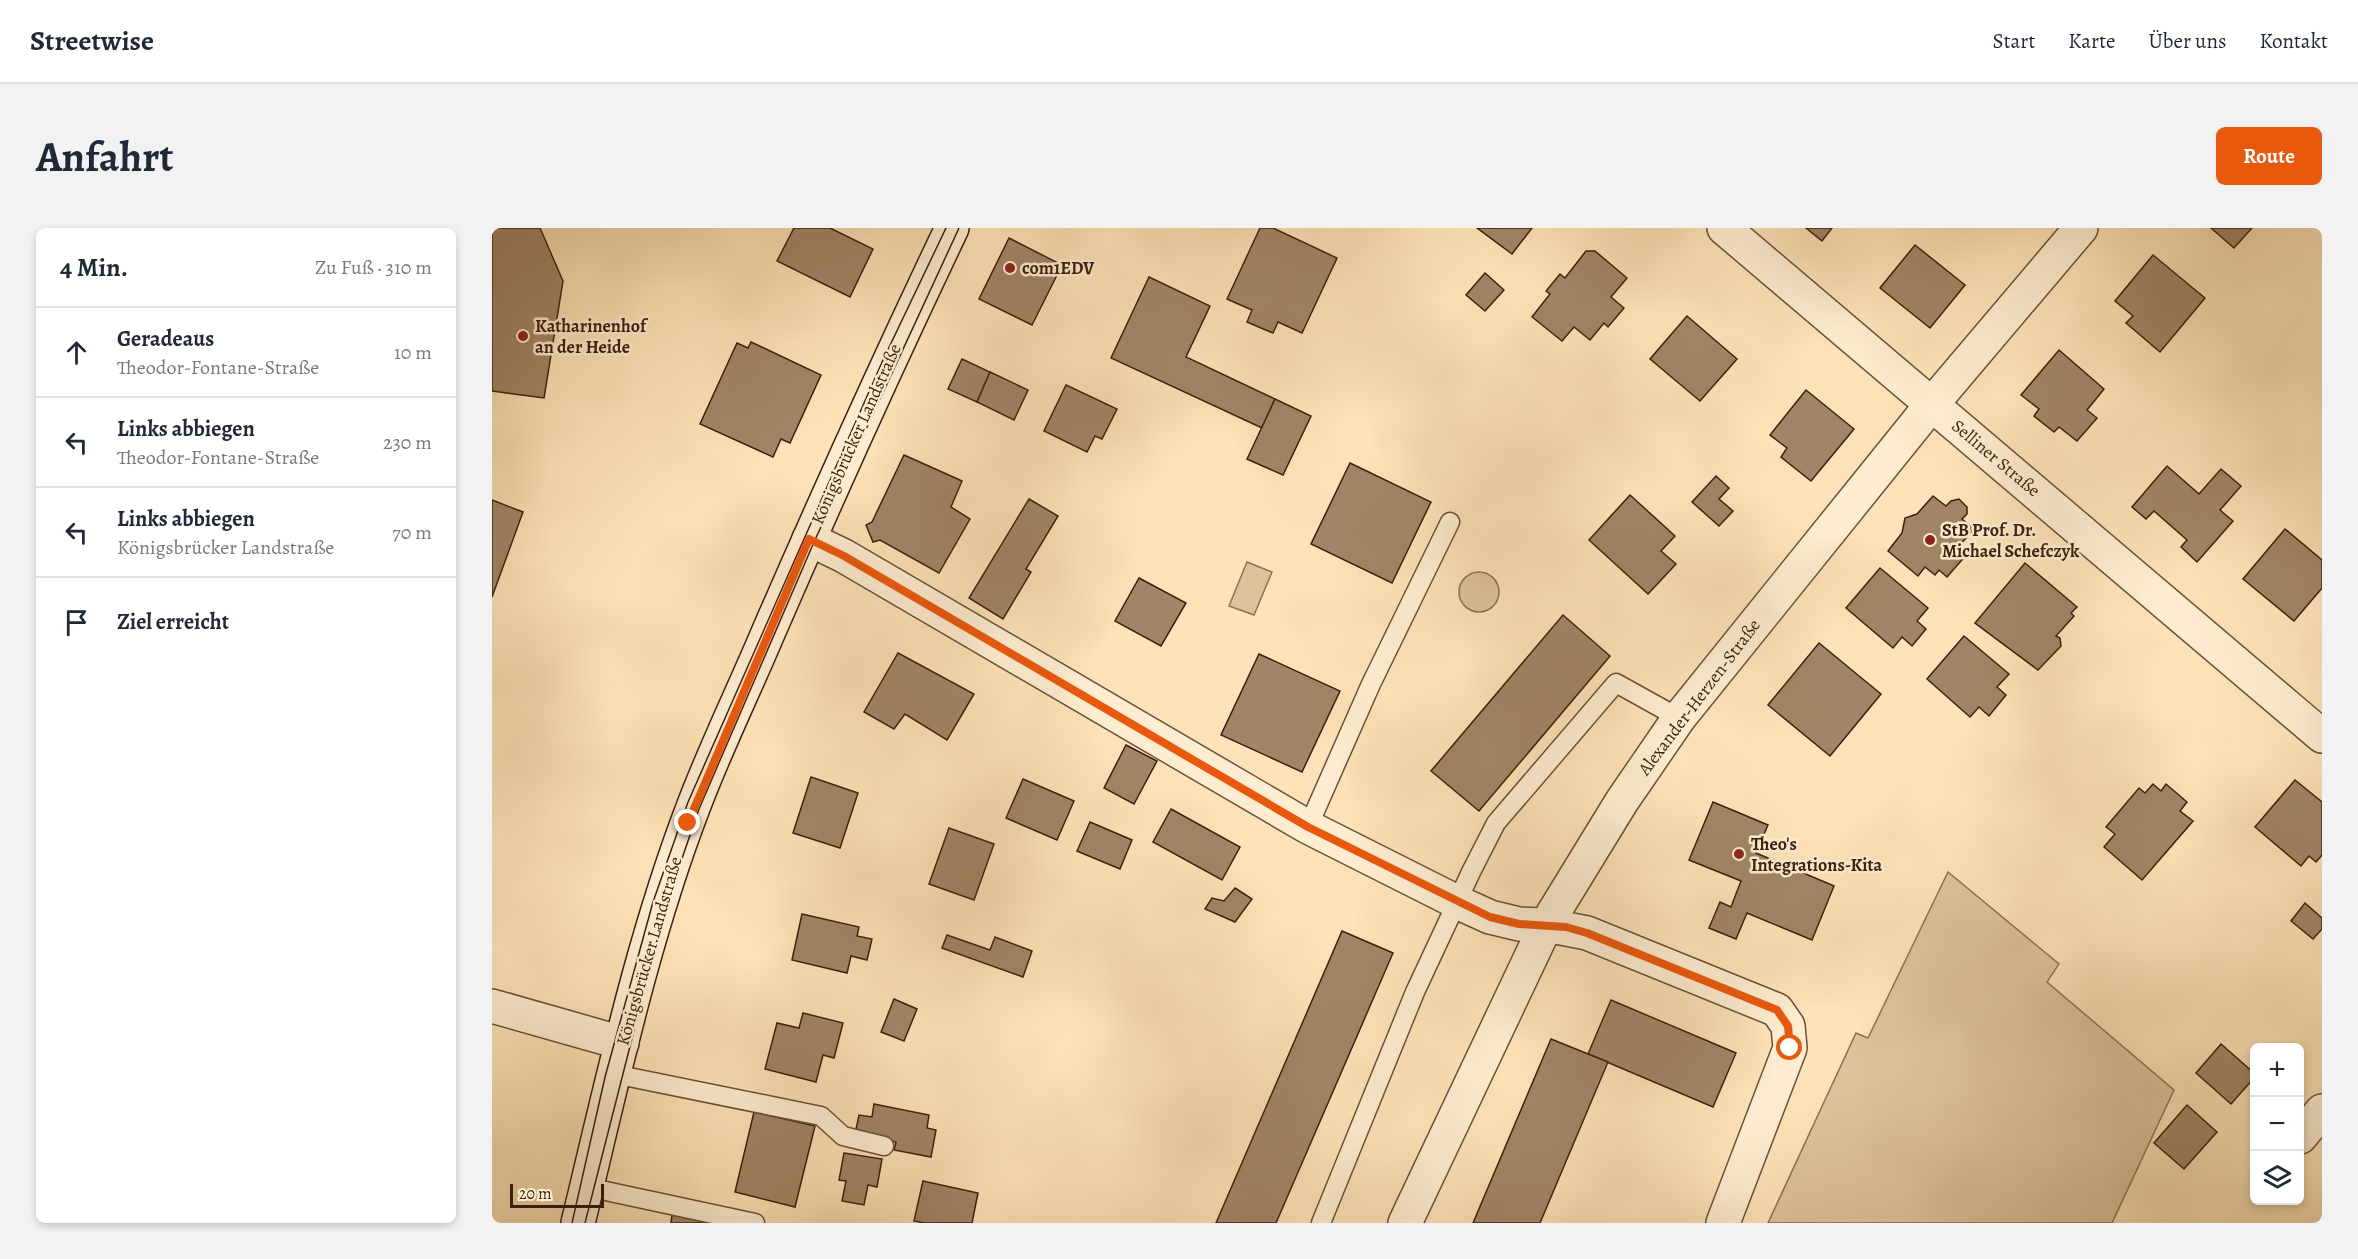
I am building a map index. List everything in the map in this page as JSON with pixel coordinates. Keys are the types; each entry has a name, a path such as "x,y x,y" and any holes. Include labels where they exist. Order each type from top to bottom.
{"street":[{"name":"Königsbrücker Landstraße","path":"578,1223 656,915 694,805 809,539 952,228"},
{"name":"Selliner Straße","path":"1724,228 2322,736"},
{"name":"Alexander-Herzen-Straße","path":"1405,1223 1546,925 1622,801 1679,718 1932,404 2081,228"},
{"path":"809,539 885,580 1308,827 1457,902 1490,917 1519,924 1546,925 1587,933 1777,1010 1788,1026 1790,1048 1723,1223"},
{"path":"492,1006 618,1058"},
{"path":"2304,1132 2322,1111"}],"lane":[{"path":"1308,827 1371,684 1450,522"},
{"path":"1321,1223 1415,992 1496,823 1617,683 1679,718"},
{"path":"618,1058 821,1116 843,1136 884,1146"},
{"path":"586,1187 755,1223"}],"shaded area":[{"path":"1247,562 1272,572 1254,615 1229,606"},
{"path":"1479,572 1487,573 1493,578 1498,584 1498,600 1493,606 1487,611 1479,612 1471,611 1465,606 1460,600 1459,592 1460,584 1465,578 1471,573"},
{"path":"1948,872 2059,964 2047,982 2174,1090 2112,1223 1768,1223 1856,1033 1868,1038"}],"building":[{"name":"Katharinenhof an der Heide","path":"492,228 540,228 563,281 544,398 492,391"},
{"path":"794,228 830,228 873,249 850,297 777,261"},
{"path":"1260,228 1273,228 1337,258 1302,333 1278,322 1273,333 1247,322 1252,310 1227,299"},
{"path":"1477,228 1532,228 1512,254"},
{"path":"1806,228 1832,228 1822,241"},
{"path":"2211,228 2252,228 2234,248"},
{"path":"1009,238 1062,265 1032,325 979,299"},
{"path":"1915,245 1965,285 1930,328 1880,288"},
{"path":"1586,251 1595,251 1627,278 1611,297 1624,308 1608,327 1604,323 1590,340 1574,327 1562,341 1532,317 1550,294 1546,291 1560,274 1565,278"},
{"path":"2153,255 2205,298 2160,352 2126,323 2133,316 2115,301"},
{"path":"1485,273 1504,290 1485,311 1466,295"},
{"path":"1149,277 1210,306 1186,357 1275,399 1262,428 1111,358"},
{"path":"1687,316 1737,359 1700,401 1650,359"},
{"path":"751,342 821,375 790,443 781,439 773,457 700,424 737,343 748,348"},
{"path":"2059,350 2104,389 2087,410 2097,418 2077,441 2059,427 2054,432 2034,416 2039,409 2021,395"},
{"path":"962,359 990,372 977,402 948,389"},
{"path":"990,372 1028,390 1014,420 977,402"},
{"path":"1066,385 1117,409 1102,439 1095,436 1087,452 1044,431"},
{"path":"1806,390 1854,429 1811,481 1781,457 1787,448 1770,435"},
{"path":"1275,399 1311,416 1283,475 1247,459"},
{"path":"904,455 962,481 951,507 970,519 939,573 880,540 873,542 866,525 872,522"},
{"path":"1350,463 1431,502 1392,583 1311,544"},
{"path":"2167,466 2199,494 2221,469 2241,486 2220,510 2233,521 2197,562 2181,547 2187,540 2154,511 2146,519 2132,507"},
{"path":"1716,476 1729,488 1719,499 1733,511 1719,526 1692,502"},
{"path":"1630,495 1675,536 1661,551 1676,564 1648,594 1589,540"},
{"name":"StB Prof. Dr. Michael Schefczyk","path":"1933,496 1946,506 1951,501 1959,499 1967,507 1967,514 1962,519 1974,529 1958,547 1967,554 1947,577 1939,570 1935,575 1925,567 1918,576 1888,551 1902,533 1905,518 1917,514"},
{"path":"1029,499 1058,516 1026,569 1031,572 1003,619 969,598"},
{"path":"492,500 523,512 492,597"},
{"path":"2285,529 2322,560 2322,588 2294,621 2243,579"},
{"path":"2025,563 2077,607 2071,613 2074,616 2056,636 2060,638 2061,646 2038,670 1975,623"},
{"path":"1880,568 1928,608 1917,621 1926,629 1912,646 1902,637 1893,648 1846,608"},
{"path":"1139,578 1186,603 1161,646 1115,621"},
{"path":"1563,615 1610,656 1479,811 1431,771"},
{"path":"1964,636 2009,674 1997,687 2006,695 1989,716 1979,707 1970,717 1927,679"},
{"path":"1819,643 1881,694 1830,756 1768,705"},
{"path":"898,653 974,694 947,740 905,714 894,729 864,712"},
{"path":"1259,654 1340,691 1302,772 1221,735"},
{"path":"1126,745 1157,761 1134,804 1104,788"},
{"path":"811,777 858,793 840,848 793,833"},
{"path":"1023,779 1074,801 1057,840 1006,818"},
{"path":"2295,780 2322,802 2322,855 2316,862 2309,856 2301,866 2255,827"},
{"path":"2153,784 2161,791 2166,784 2187,802 2180,811 2193,821 2142,880 2104,847 2115,834 2106,827 2139,788 2145,793"},
{"path":"1713,802 1768,825 1756,853 1834,886 1812,940 1747,913 1736,939 1709,928 1720,902 1731,907 1741,881 1689,860"},
{"path":"1171,809 1240,847 1222,880 1153,842"},
{"path":"1090,822 1132,840 1120,869 1077,851"},
{"path":"949,828 994,844 974,900 929,884"},
{"path":"1235,888 1252,899 1235,922 1205,909 1212,898 1224,901"},
{"path":"2305,903 2322,918 2322,929 2313,939 2291,921"},
{"path":"802,914 859,927 857,936 872,939 867,960 851,956 847,973 792,960"},
{"path":"1342,931 1393,953 1276,1223 1216,1223"},
{"path":"947,935 990,950 995,937 1032,951 1023,977 942,948"},
{"path":"894,999 917,1009 904,1041 881,1032"},
{"path":"1611,1000 1736,1053 1713,1107 1588,1054"},
{"path":"803,1013 843,1023 834,1058 823,1055 816,1082 765,1069 777,1023 799,1028"},
{"path":"1551,1039 1608,1062 1540,1223 1473,1223"},
{"path":"2221,1044 2250,1069 2250,1083 2231,1104 2196,1073"},
{"path":"874,1104 929,1115 927,1128 936,1130 931,1157 894,1150 896,1142 855,1134 859,1115 872,1117"},
{"path":"2187,1105 2217,1132 2184,1169 2154,1143"},
{"path":"754,1112 815,1126 795,1207 735,1192"},
{"path":"844,1153 882,1159 877,1187 868,1185 864,1205 842,1201 846,1181 839,1180"},
{"path":"923,1181 978,1193 972,1223 914,1221"},
{"path":"672,1215 711,1223 671,1223"}],"tram line":[{"path":"572,1223 605,1077 653,902 688,802 883,360 946,228"},
{"path":"585,1223 666,905 699,809 814,542 959,228"}],"place":[{"name":"com1EDV","path":"1010,268"},
{"name":"Katharinenhof an der Heide","path":"523,336"},
{"name":"StB Prof. Dr. Michael Schefczyk","path":"1930,540"},
{"name":"Theo's Integrations-Kita","path":"1739,854"}],"route":[{"path":"688,823 809,539 844,556 1308,827 1457,902 1490,917 1519,924 1566,927 1587,933 1777,1010 1788,1026 1790,1048"}]}
